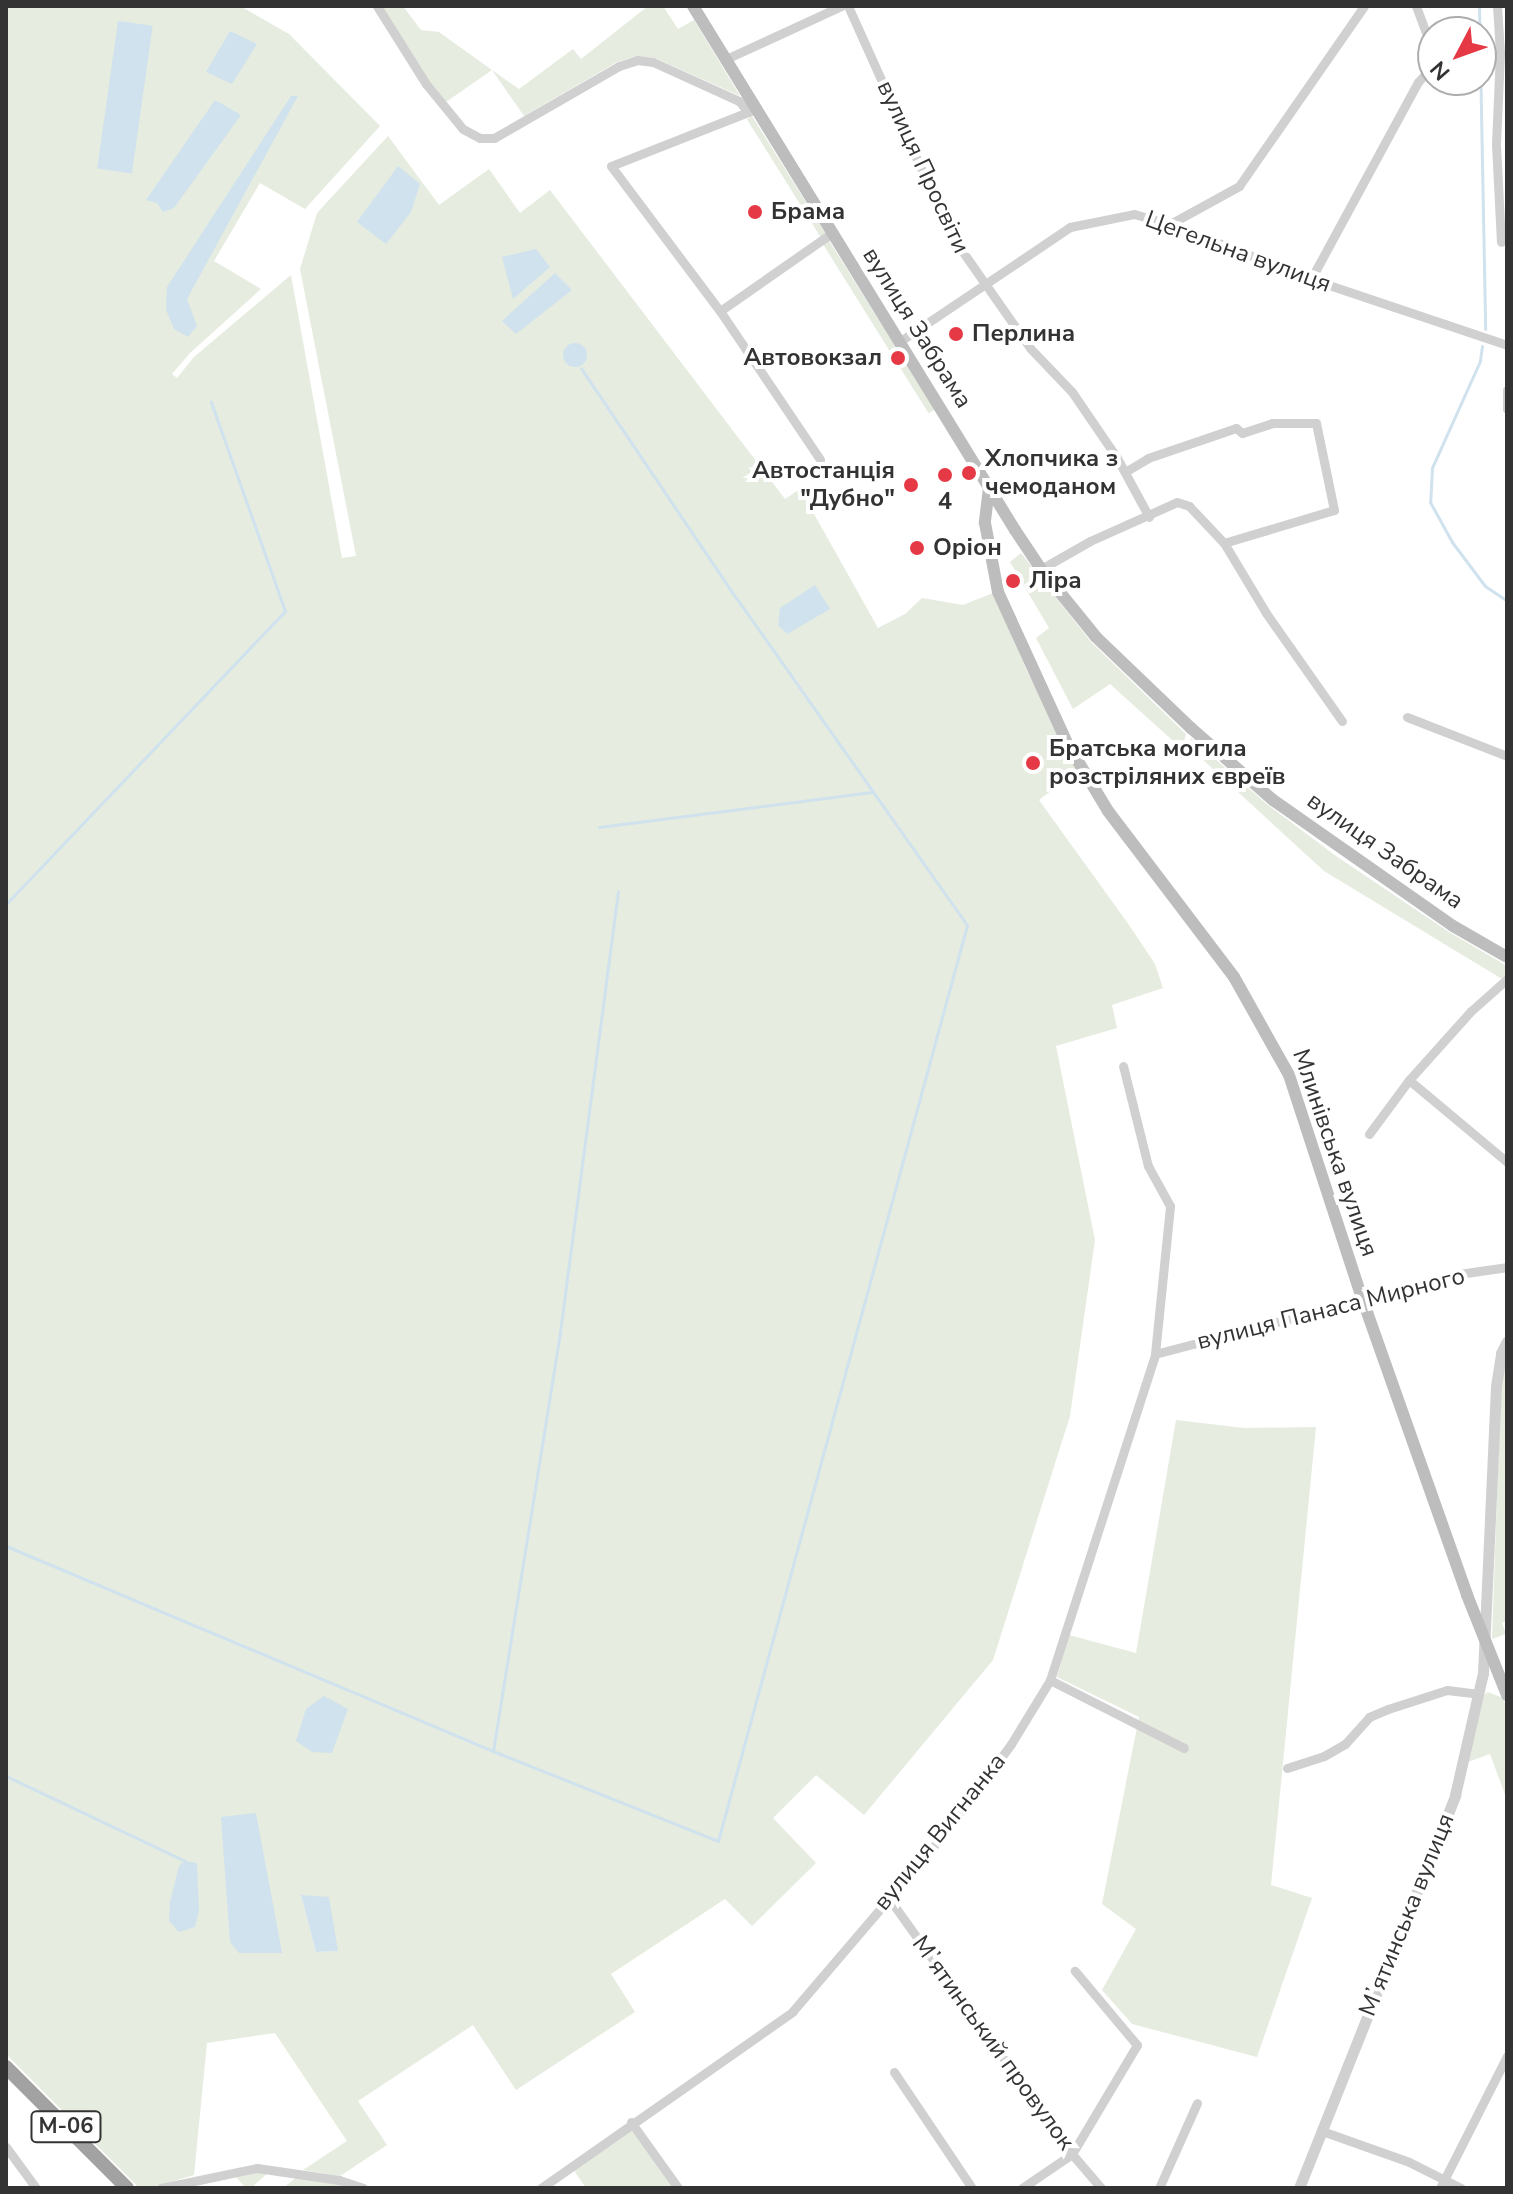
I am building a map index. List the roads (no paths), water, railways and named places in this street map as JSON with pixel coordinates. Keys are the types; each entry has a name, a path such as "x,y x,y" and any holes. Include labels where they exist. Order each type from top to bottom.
{"highway":[{"name":"М-06","path":"6,2067 127,2188"}],"main road":[{"name":"вулиця Забрама","path":"693,6 726,59 752,110 832,233 989,488 1041,569 1096,637 1191,728 1273,800 1453,926 1507,957"},
{"name":"Млинівська вулиця","path":"989,488 985,509 987,546 998,592 1067,743 1108,811 1234,977 1289,1075 1362,1298 1467,1595 1507,1695"}],"street":[{"path":"377,6 426,84 463,129 480,138 494,138 619,66 637,60 653,62 739,101 752,110"},
{"path":"726,59 841,6"},
{"name":"вулиця Просвіти","path":"848,6 951,235 981,283 1030,348 1072,392 1125,472 1149,517"},
{"path":"1170,224 1239,186 1364,6"},
{"path":"1497,6 1503,53 1496,144 1501,242"},
{"path":"1311,279 1417,84"},
{"path":"752,110 611,166 720,311 820,459"},
{"path":"1496,144 1507,151"},
{"name":"Цегельна вулиця","path":"899,342 981,283 1070,227 1134,214 1170,224 1311,279 1507,345"},
{"path":"720,311 832,233"},
{"path":"1507,390 1507,409"},
{"path":"1125,472 1148,458 1236,428 1242,433 1272,423 1316,423 1334,510 1224,543"},
{"path":"1041,569 1110,532 1177,502 1189,506 1224,543 1266,613 1342,721"},
{"path":"1407,717 1507,756"},
{"path":"1369,1134 1409,1080 1471,1011 1507,979"},
{"name":"вулиця Вигнанка","path":"541,2188 792,2012 945,1833 1011,1744 1050,1680 1155,1354 1170,1206 1148,1166 1123,1066"},
{"path":"1409,1080 1507,1162"},
{"name":"вулиця Панаса Мирного","path":"1155,1354 1459,1274 1507,1267"},
{"path":"1485,1634 1496,1386 1501,1353 1507,1341"},
{"name":"Мʼятинська вулиця","path":"1299,2188 1455,1795 1479,1694 1485,1634"},
{"path":"1050,1680 1184,1748"},
{"path":"1287,1768 1324,1756 1345,1744 1369,1717 1388,1709 1447,1690 1479,1694"},
{"name":"Мʼятинський провулок","path":"888,1897 1072,2154 1101,2188"},
{"path":"1022,2188 1072,2154 1137,2045 1075,1971"},
{"path":"1442,2184 1507,2056"},
{"path":"894,2072 972,2188"},
{"path":"1159,2188 1197,2103"},
{"path":"631,2122 678,2188"},
{"path":"1322,2131 1409,2162 1442,2184 1461,2188"},
{"path":"6,2147 36,2188"},
{"path":"161,2188 257,2168 339,2180 363,2188"}],"water":[{"path":"118,21 153,26 132,173 97,169"},
{"path":"230,31 257,44 232,84 206,72"},
{"path":"291,96 298,96 187,299 197,326 188,337 174,329 166,310 167,287"},
{"path":"215,100 241,115 174,208 163,212 157,203 146,200"},
{"path":"398,166 420,184 411,212 386,244 357,222"},
{"path":"536,249 550,267 513,299 502,257"},
{"path":"555,273 572,290 516,334 502,321"},
{"path":"575,343 586,350 587,355 580,366 575,367 564,360 563,355 570,344"},
{"path":"815,585 830,609 787,634 778,625 780,608"},
{"path":"324,1696 348,1709 332,1753 312,1752 296,1741 306,1709"},
{"path":"256,1813 282,1953 239,1953 230,1942 221,1817"},
{"path":"185,1861 197,1863 199,1911 195,1927 179,1932 169,1921 170,1902 179,1866"},
{"path":"301,1895 329,1897 338,1951 316,1952"}],"waterway":[{"path":"1479,6 1485,329"},
{"path":"1482,346 1480,361 1432,468 1430,502 1452,542 1485,586 1507,601"},
{"path":"6,1546 493,1751 718,1841 967,925 736,598 581,368"},
{"path":"6,904 285,611 211,402"},
{"path":"599,827 872,792"},
{"path":"493,1751 560,1332 618,892"},
{"path":"6,1776 185,1861"}],"place":[{"name":"Брама","path":"755,212"},
{"name":"Перлина","path":"956,334"},
{"name":"Автовокзал","path":"898,358"},
{"name":"Хлопчика з чемоданом","path":"969,473"},
{"name":"4","path":"945,475"},
{"name":"Автостанція \"Дубно\"","path":"911,485"},
{"name":"Оріон","path":"917,548"},
{"name":"Ліра","path":"1013,581"},
{"name":"Братська могила розстріляних євреїв","path":"1033,763"}]}
